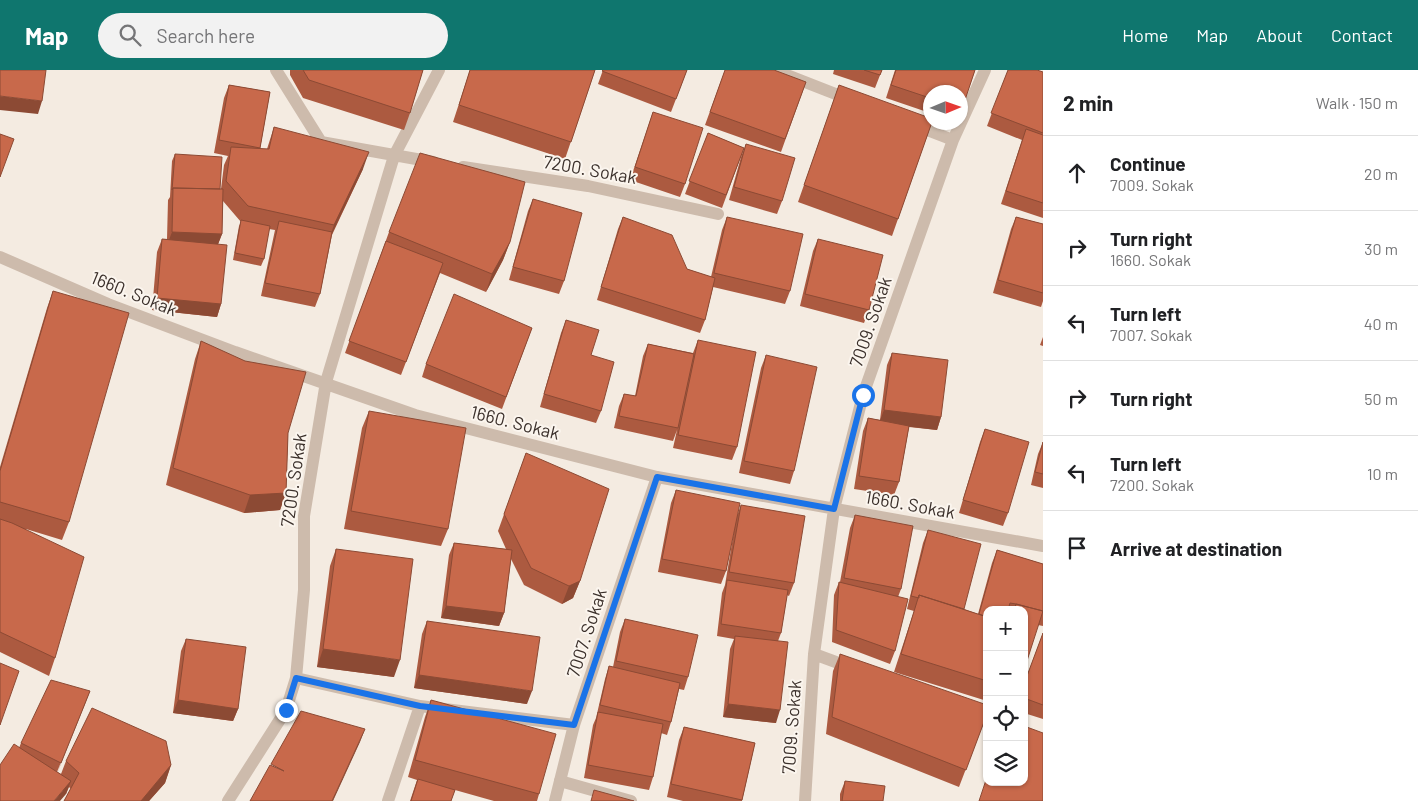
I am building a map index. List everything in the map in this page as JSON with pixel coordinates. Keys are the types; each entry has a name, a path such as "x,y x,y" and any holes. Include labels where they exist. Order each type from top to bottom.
{"street":[{"name":"7200. Sokak","path":"276,70 320,142 394,156 588,186 718,214"},
{"name":"7200. Sokak","path":"228,801 286,710 296,678 304,590 304,516 326,382 394,156 439,70"},
{"path":"774,70 864,105"},
{"name":"7009. Sokak","path":"805,801 814,654 834,509 863,395 953,140 985,70"},
{"path":"900,119 953,140"},
{"name":"1660. Sokak","path":"0,257 117,307 235,352 326,382 415,415 657,477 1043,546"},
{"name":"7007. Sokak","path":"555,801 574,725 657,477"},
{"path":"814,654 869,674"},
{"path":"296,678 420,706 574,725"},
{"path":"388,801 420,706"},
{"path":"560,781 631,801"}],"building":[{"path":"0,70 46,70 42,101 0,96"},
{"path":"303,70 423,70 410,113 309,80"},
{"path":"470,70 595,70 571,142 459,105"},
{"path":"603,70 687,70 676,99"},
{"path":"725,70 774,70 806,82 785,139 710,112"},
{"path":"864,70 882,70 880,75"},
{"path":"896,70 975,70 968,91 968,85 923,85 923,96 891,85"},
{"path":"1008,70 1037,70 1043,72 1043,133 991,113"},
{"path":"229,85 270,92 260,148 219,140"},
{"path":"839,85 923,115 923,130 929,130 898,219 804,185"},
{"path":"653,112 703,128 685,184 635,167"},
{"path":"274,127 369,152 334,225 248,206 226,181 231,147 269,149"},
{"path":"1026,129 1043,135 1043,203 1006,191"},
{"path":"708,133 744,148 726,195 689,181"},
{"path":"0,134 14,139 0,177"},
{"path":"746,144 795,158 782,201 734,187"},
{"path":"420,153 525,182 510,242 492,274 389,232"},
{"path":"175,154 222,157 220,189 173,188 172,190"},
{"path":"173,188 223,189 222,234 172,232"},
{"path":"533,199 582,213 564,281 513,267"},
{"path":"623,217 672,235 687,269 715,278 705,320 601,287"},
{"path":"727,217 803,234 790,291 714,273"},
{"path":"1016,217 1043,224 1043,293 998,280"},
{"path":"241,220 270,226 264,259 235,253"},
{"path":"279,221 332,232 320,294 265,283"},
{"path":"162,239 227,245 221,304 157,298"},
{"path":"818,239 883,255 869,310 805,294"},
{"path":"386,241 443,263 406,362 349,341"},
{"path":"53,291 129,313 69,522 0,502 0,471"},
{"path":"454,294 532,328 506,397 426,364"},
{"path":"566,320 599,330 591,355 614,362 601,411 544,394"},
{"path":"698,340 756,352 737,447 678,435"},
{"path":"201,341 245,361 306,372 288,433 286,493 250,495 173,468"},
{"path":"648,344 694,354 678,428 619,416 624,394 636,396"},
{"path":"892,353 948,360 941,417 884,410"},
{"path":"766,355 817,367 794,471 744,461"},
{"path":"369,411 466,428 448,529 351,511"},
{"path":"868,418 909,426 899,482 859,476"},
{"path":"985,429 1029,442 1008,513 963,500"},
{"path":"1043,442 1043,474 1035,472"},
{"path":"526,453 609,489 580,581 569,586 531,568 504,514"},
{"path":"676,490 740,503 726,571 662,559"},
{"path":"741,505 805,516 794,583 729,572"},
{"path":"855,515 913,526 901,589 844,578"},
{"path":"0,519 84,557 55,658 0,632"},
{"path":"928,530 981,544 964,609 919,595 919,598 911,596"},
{"path":"454,543 512,550 504,613 446,606"},
{"path":"336,549 413,559 400,660 323,649"},
{"path":"997,550 1043,564 1043,611 1010,603 1009,606 983,606 983,616 979,614"},
{"path":"727,580 788,590 781,633 721,624"},
{"path":"839,582 908,599 895,651 836,630"},
{"path":"919,595 983,616 983,680 901,654"},
{"path":"1028,607 1043,611 1028,658"},
{"path":"625,619 698,635 688,677 616,661"},
{"path":"427,621 540,637 532,691 419,675"},
{"path":"1043,633 1043,705 1028,699 1028,673"},
{"path":"735,636 788,642 780,710 728,704"},
{"path":"186,639 246,647 238,709 178,700"},
{"path":"840,654 983,704 983,725 966,770 832,717"},
{"path":"0,663 19,671 0,725"},
{"path":"609,666 680,683 671,722 600,705"},
{"path":"51,680 90,691 61,763 21,743"},
{"path":"431,700 556,734 539,794 415,760"},
{"path":"92,708 166,741 171,765 141,801 64,801 79,773 66,761"},
{"path":"301,711 365,729 332,801 250,801 270,765 284,771 271,764"},
{"path":"598,712 663,724 653,777 588,765"},
{"path":"684,727 755,743 742,800 671,784"},
{"path":"1028,727 1043,733 1043,801 979,801 984,786 1028,786"},
{"path":"14,744 71,781 54,801 0,801 0,765"},
{"path":"418,779 455,790 451,801 411,801"},
{"path":"845,781 885,786 883,801 842,801"},
{"path":"594,790 634,801 591,801"}],"route":[{"path":"286,710 296,678 420,706 574,725 657,477 834,509 863,395"}]}
